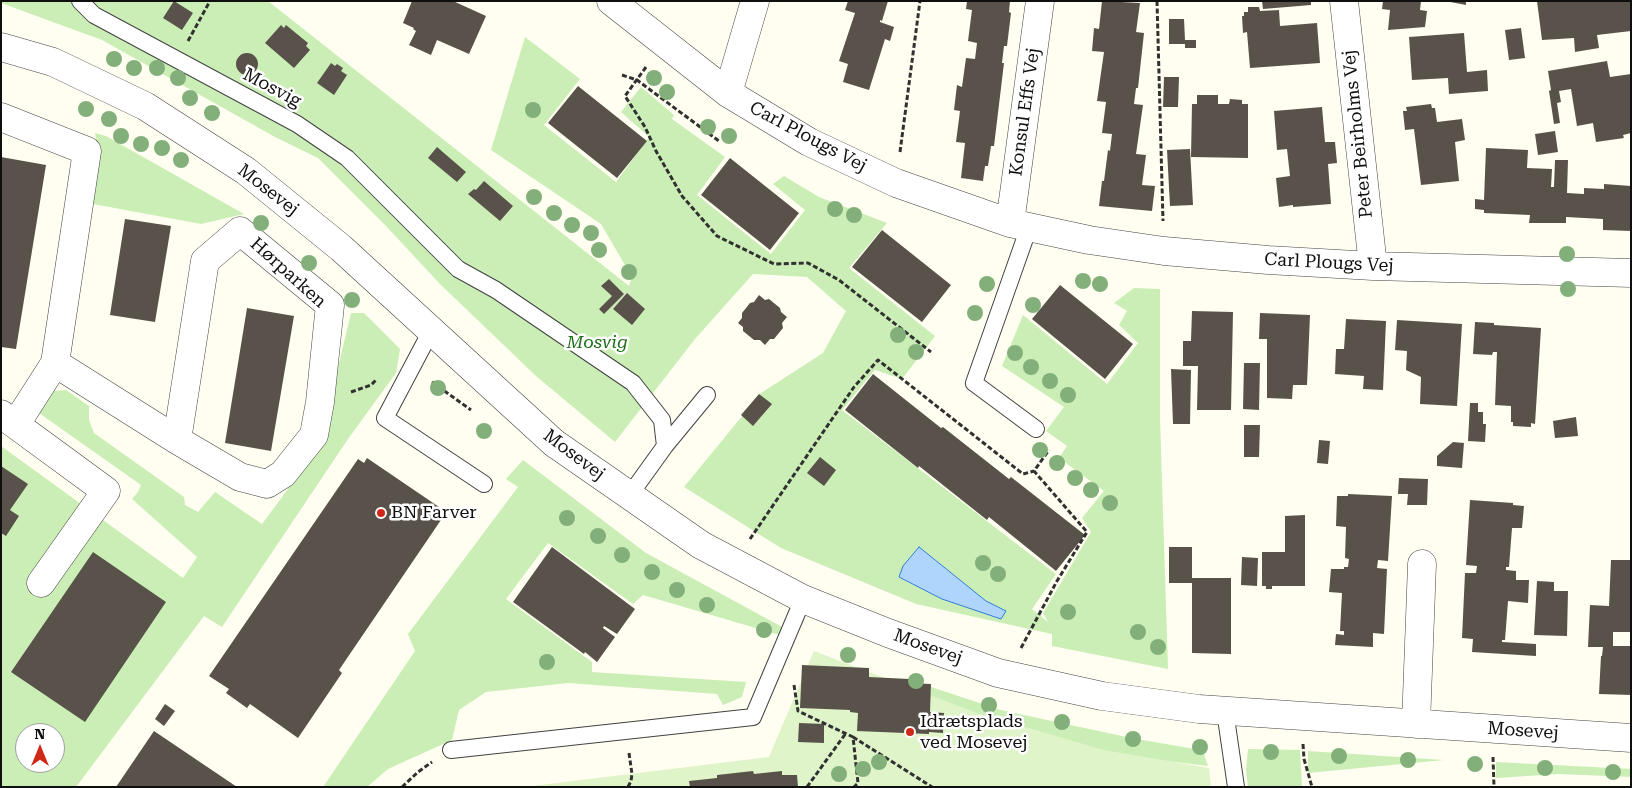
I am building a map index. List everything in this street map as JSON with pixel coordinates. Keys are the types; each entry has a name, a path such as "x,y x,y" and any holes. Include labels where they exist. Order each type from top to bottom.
{"street":[{"name":"Carl Plougs Vej","path":"611,1 728,93 809,142 896,183 1019,225 1089,240 1164,251 1268,260 1373,266 1631,273"},
{"path":"728,93 755,1"},
{"name":"Konsul Effs Vej","path":"1019,225 1040,1"},
{"name":"Peter Beirholms Vej","path":"1344,1 1373,266"},
{"name":"Mosevej","path":"1,46 53,62 145,106 246,171 341,248 554,443 701,545 804,599 888,633 998,673 1102,696 1199,709 1631,738"},
{"path":"1,117 86,151 55,363 8,419 106,491 41,583"},
{"name":"Hørparken","path":"55,363 177,440 240,477 266,484 283,474 314,435 320,402 330,305 240,230 206,262 177,440"},
{"path":"1416,724 1422,564"}],"lane":[{"name":"Mosvig","path":"80,1 94,14 297,124 347,158 458,268 496,290 633,383 662,420 665,446"},
{"path":"1019,225 974,383 1036,429"},
{"path":"431,331 385,418 484,484"},
{"path":"629,496 665,446 707,395"},
{"path":"451,750 753,717 804,599"},
{"path":"1225,711 1236,787"}],"path":[{"path":"896,183 920,1"},
{"path":"1156,1 1164,251"},
{"path":"664,42 625,96 645,127 656,151 682,196 717,236 774,264 808,263 840,280 931,352"},
{"path":"622,75 637,80 719,141"},
{"path":"734,563 854,387 878,360 1023,474 1034,471 1053,444 1036,429"},
{"path":"1008,675 1028,635 1087,532 1034,471"},
{"path":"773,672 794,685 798,711 846,732 932,787"},
{"path":"1302,716 1304,759 1312,787"},
{"path":"626,730 632,774 628,787"},
{"path":"807,787 846,732"},
{"path":"853,737 858,783 854,787"},
{"path":"402,787 418,772 451,750"}],"green space":[{"path":"1,1 268,1 629,286 632,277 601,224 491,150 525,37 580,79 544,125 616,182 649,137 621,112 641,87 674,115 672,119 725,157 697,195 771,254 805,210 773,184 784,176 819,197 887,223 849,268 935,336 902,379 875,370 842,410 1056,574 1032,609 1048,622 1043,613 1091,532 1082,518 1104,491 1059,458 1067,446 1046,431 1064,407 1002,366 1023,315 1107,384 1138,343 1119,325 1127,311 1114,303 1134,288 1160,289 1160,418 1168,669 1052,646 1052,634 916,604 781,548 684,487 761,393 823,353 846,311 807,277 753,274 695,339 615,442 536,376 440,284 386,226 318,158 275,137 102,40 1,3"},
{"path":"95,133 106,136 244,214 201,224 93,204 99,151"},
{"path":"351,313 364,313 400,349 396,373 348,439 222,627 204,616 76,787 1,787 1,446 183,578 197,557 132,499 141,485 39,413 53,391 66,390 89,406 89,420 94,433 184,497 185,505 198,512 215,492 262,524 325,439 329,405"},
{"path":"523,460 646,553 784,628 783,636 643,595 633,604 548,543 506,599 592,662 592,672 746,682 742,697 723,705 717,694 568,683 486,692 459,710 452,740 388,769 367,787 323,787 415,651 408,634 518,487 506,479"},
{"name":"Idrætsplads ved Mosevej","path":"814,651 977,713 1104,750 1209,768 1211,787 524,787 769,757"},
{"path":"931,687 1001,710 1131,738 1195,749 1204,754 1208,766 1126,756 930,712"},
{"path":"1248,749 1300,750 1302,787 1248,787 1246,770"},
{"path":"1308,751 1444,760 1308,773"},
{"path":"1496,762 1631,769 1631,777 1558,774 1496,778"}],"water":[{"path":"919,547 986,601 1006,611 1001,619 942,599 899,577 903,566"}],"building":[{"path":"174,1 193,13 182,30 163,18"},
{"path":"412,1 453,1 486,16 469,54 437,40 431,55 409,45 416,31 414,28 403,23"},
{"path":"848,1 888,1 882,21 880,20 880,22 894,27 890,41 885,39 869,90 843,82 848,64 839,61 855,13 845,10"},
{"path":"967,1 1010,1 1009,12 1011,13 1007,46 1004,46 1002,63 1004,63 994,146 991,146 988,166 985,166 983,181 961,178 965,143 956,142 960,111 954,110 957,85 962,87 966,58 975,59 977,43 968,41 972,10 966,9"},
{"path":"1102,1 1140,3 1136,32 1144,33 1138,88 1136,88 1134,104 1143,105 1136,154 1146,155 1142,185 1155,186 1152,211 1099,206 1112,134 1102,133 1106,102 1097,101 1104,52 1092,51 1094,28 1099,29"},
{"path":"1262,1 1311,1 1311,5 1263,9"},
{"path":"1383,1 1421,1 1420,10 1427,11 1425,27 1388,30 1390,10 1382,9"},
{"path":"1445,1 1466,1 1466,5"},
{"path":"1537,1 1631,1 1631,31 1597,35 1599,48 1575,52 1574,38 1542,40"},
{"path":"1248,7 1259,7 1260,11 1279,10 1280,26 1317,23 1320,63 1250,68 1247,32 1243,33 1242,16 1244,16 1244,12 1248,12"},
{"path":"1169,19 1184,19 1185,40 1196,40 1196,48 1185,48 1185,44 1169,44"},
{"path":"281,25 284,28 286,25 308,43 306,46 310,50 294,68 265,43"},
{"path":"1521,28 1525,58 1509,60 1505,30"},
{"path":"1464,33 1467,72 1487,70 1488,91 1449,94 1448,78 1412,80 1409,37"},
{"path":"247,53 255,56 258,64 255,72 247,75 239,72 236,64 239,56"},
{"path":"1607,61 1610,77 1631,74 1631,133 1623,135 1624,138 1596,142 1593,123 1577,126 1571,89 1559,91 1561,102 1557,103 1560,123 1554,124 1548,71"},
{"path":"331,63 343,68 341,71 347,75 334,95 317,83"},
{"path":"1164,77 1179,77 1178,107 1163,107"},
{"path":"578,86 647,141 617,178 548,123"},
{"path":"1197,95 1218,95 1218,104 1229,104 1230,99 1242,100 1242,104 1248,104 1248,158 1191,157 1192,104 1197,104"},
{"path":"1431,104 1432,108 1435,108 1437,122 1462,119 1465,140 1455,142 1459,181 1421,185 1414,129 1405,130 1403,111 1407,111 1406,107"},
{"path":"1322,107 1325,142 1335,142 1337,163 1328,164 1331,204 1279,207 1276,178 1290,176 1287,149 1277,150 1274,111"},
{"path":"1555,131 1558,152 1538,155 1535,134"},
{"path":"437,147 466,172 457,182 428,158"},
{"path":"1486,148 1528,150 1527,168 1552,169 1551,187 1554,187 1555,160 1568,160 1567,193 1584,194 1584,188 1604,189 1604,184 1631,186 1631,231 1603,230 1603,219 1566,217 1566,223 1529,223 1530,215 1484,213 1484,210 1475,209 1475,199 1484,200"},
{"path":"1190,149 1193,205 1170,206 1167,150"},
{"path":"1,157 46,165 16,349 1,347"},
{"path":"730,158 799,213 770,250 701,195"},
{"path":"484,181 513,206 500,221 468,194 474,189 476,190"},
{"path":"125,219 171,226 155,322 110,315"},
{"path":"882,230 951,285 922,322 852,267"},
{"path":"609,279 624,294 604,314 599,309 612,296 601,286"},
{"path":"1060,285 1133,344 1105,379 1032,319"},
{"path":"627,293 645,309 632,325 613,309"},
{"path":"759,295 765,300 769,299 787,317 782,323 783,328 774,339 770,339 765,345 760,340 754,340 743,331 743,327 738,323 742,318 742,313"},
{"path":"247,308 294,316 271,451 225,443"},
{"path":"1192,311 1233,312 1231,410 1197,410 1198,366 1183,366 1183,341 1191,341"},
{"path":"1260,313 1310,315 1307,385 1293,385 1292,399 1267,398 1267,339 1259,339"},
{"path":"1346,319 1386,321 1383,390 1363,389 1364,376 1335,374 1336,349 1344,349"},
{"path":"1397,320 1462,324 1457,406 1420,404 1421,377 1406,370 1407,351 1395,350"},
{"path":"1475,322 1541,328 1535,424 1531,423 1531,427 1513,426 1513,422 1511,422 1511,406 1495,405 1497,352 1493,352 1492,355 1473,354"},
{"path":"1244,363 1260,363 1259,410 1243,409"},
{"path":"1171,369 1191,370 1190,424 1173,424"},
{"path":"873,374 941,428 943,427 1009,479 1011,477 1085,535 1056,571 989,517 987,520 845,410"},
{"path":"759,394 772,404 753,426 741,415"},
{"path":"1470,403 1478,403 1478,412 1483,412 1483,424 1486,424 1485,442 1468,441"},
{"path":"1576,417 1578,436 1555,438 1553,421"},
{"path":"1244,425 1260,425 1259,457 1244,457"},
{"path":"1319,440 1330,441 1328,464 1317,463"},
{"path":"1453,442 1464,443 1462,468 1437,466 1437,456"},
{"path":"820,457 836,470 824,486 807,473"},
{"path":"367,458 442,509 439,514 443,517 339,670 342,673 298,738 250,704 247,708 226,693 229,689 209,676 358,459 364,463"},
{"path":"1,466 28,484 10,510 19,516 6,536 1,533"},
{"path":"1399,478 1428,479 1427,505 1407,505 1408,494 1398,494"},
{"path":"1348,494 1392,496 1388,561 1378,560 1377,568 1387,569 1384,634 1373,633 1373,647 1335,645 1336,634 1344,635 1344,631 1340,631 1342,593 1329,592 1331,569 1344,569 1344,567 1348,567 1349,559 1345,558 1346,527 1336,526 1337,496 1348,496"},
{"path":"1470,500 1513,503 1513,505 1524,506 1522,528 1512,528 1509,567 1506,567 1506,570 1516,571 1516,580 1529,580 1528,603 1508,601 1505,640 1502,640 1502,642 1536,644 1536,656 1472,652 1473,639 1462,638 1465,573 1476,573 1477,566 1466,565"},
{"path":"1305,515 1305,586 1272,586 1272,589 1266,589 1266,586 1262,586 1262,552 1285,552 1285,516"},
{"path":"552,547 635,609 617,634 604,626 603,628 615,637 597,662 513,602"},
{"path":"1169,547 1192,547 1192,578 1231,578 1231,654 1192,653 1192,583 1169,583"},
{"path":"93,552 166,602 85,722 11,672"},
{"path":"1242,557 1258,558 1257,586 1241,585"},
{"path":"1611,560 1631,560 1631,632 1613,632 1613,646 1631,646 1631,695 1599,694 1603,647 1588,647 1590,605 1609,606"},
{"path":"1537,581 1554,582 1554,591 1568,591 1567,636 1534,635"},
{"path":"802,665 869,668 869,677 909,679 909,683 931,684 930,712 944,713 943,733 857,731 858,713 850,712 850,710 800,708"},
{"path":"165,704 175,711 164,726 155,719"},
{"path":"799,723 824,724 824,743 798,742"},
{"path":"154,731 237,787 116,787"},
{"path":"753,771 754,774 782,771 782,775 797,775 798,787 690,787 689,781 717,778 717,775"}],"place":[{"name":"BN Farver","path":"381,513"},
{"name":"Idrætsplads ved Mosevej","path":"910,732"}]}
